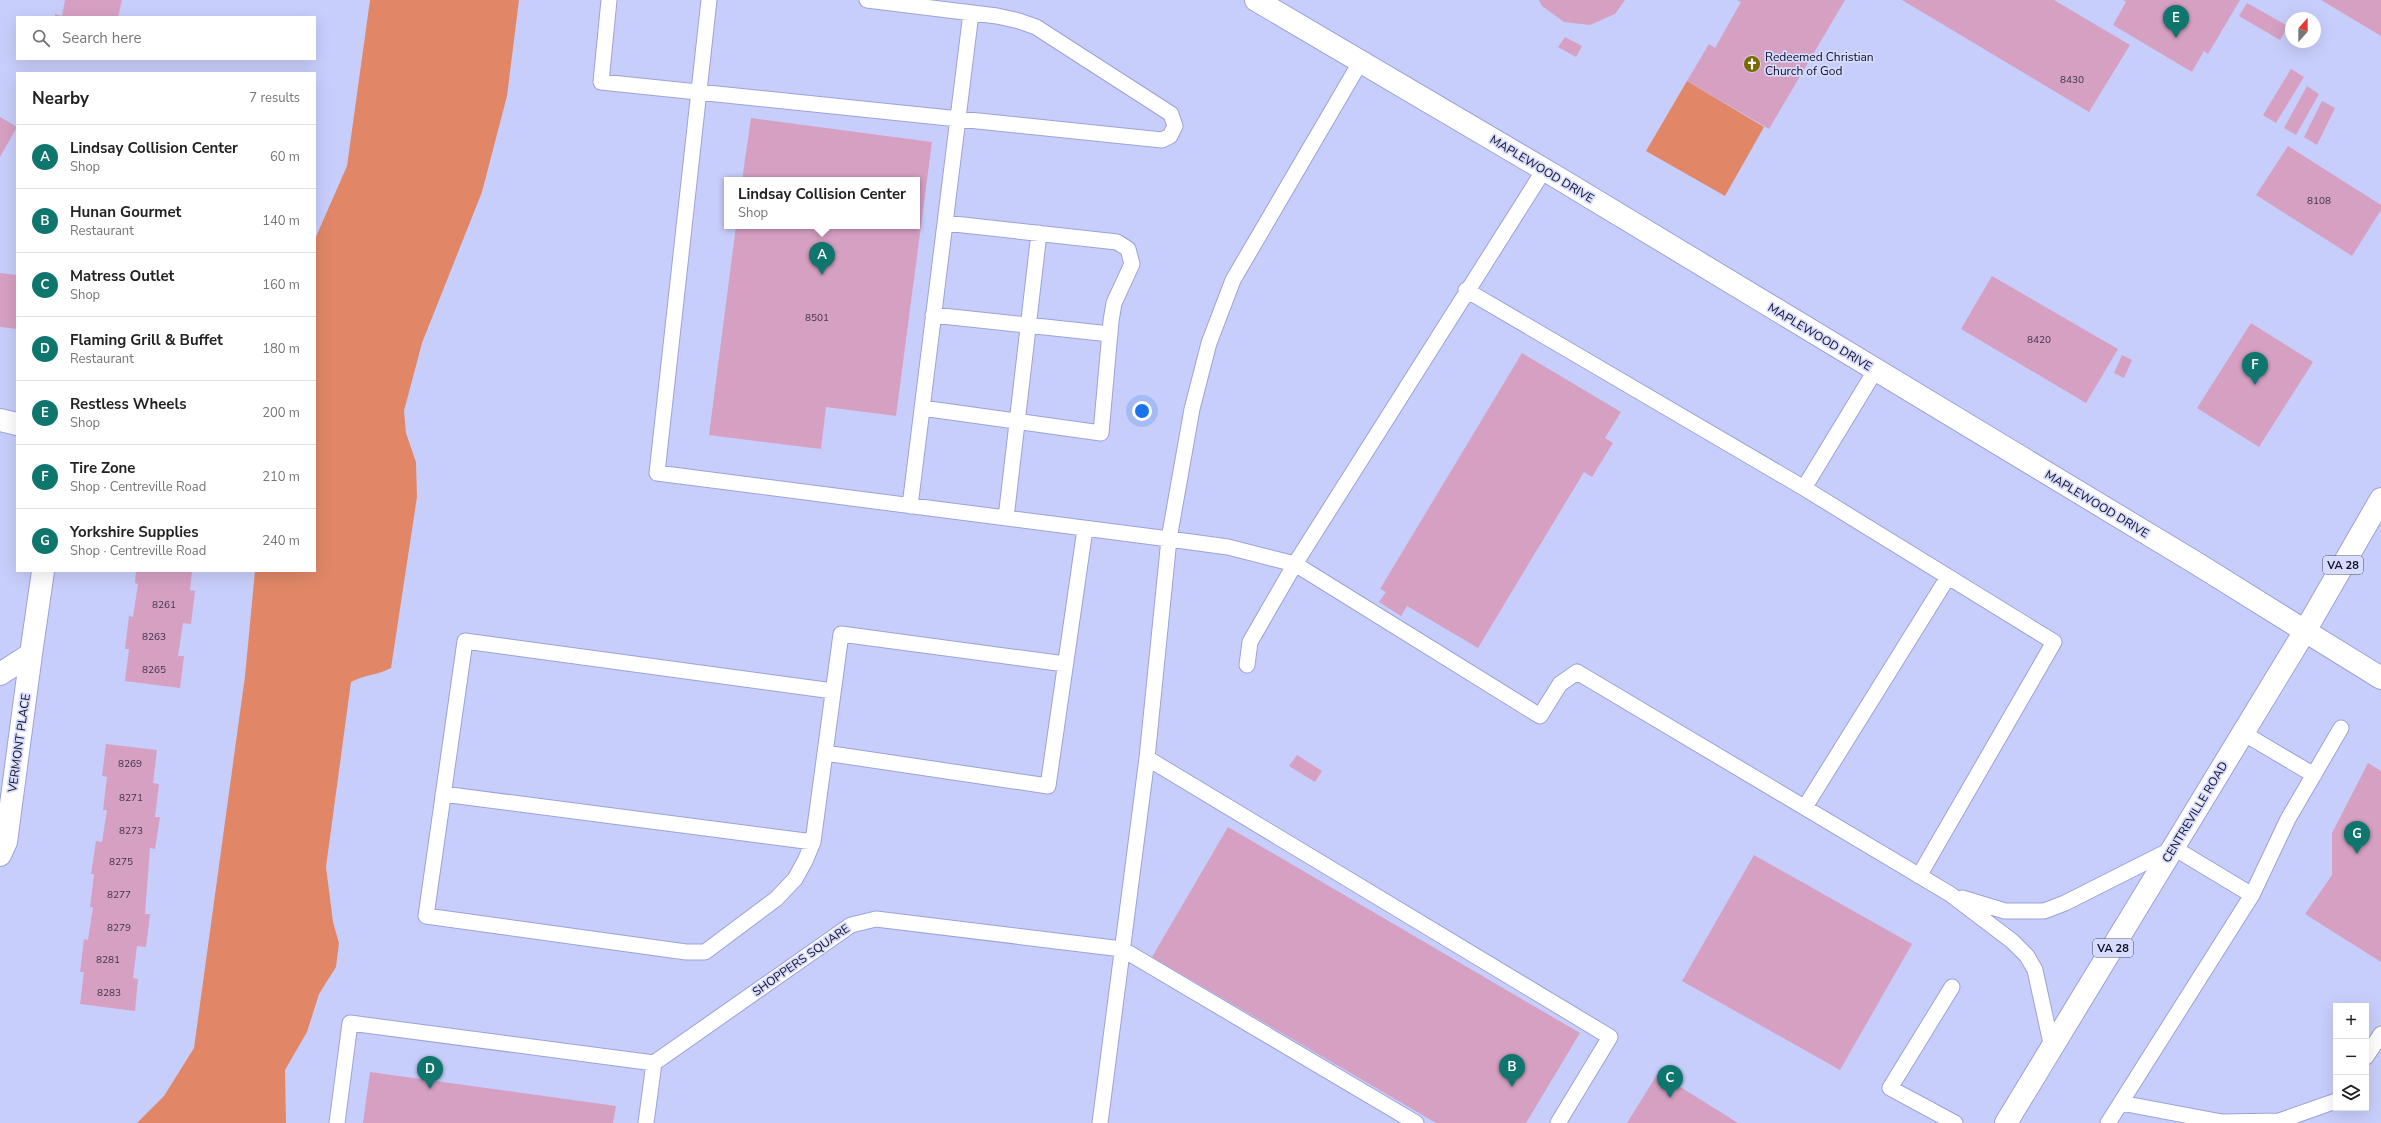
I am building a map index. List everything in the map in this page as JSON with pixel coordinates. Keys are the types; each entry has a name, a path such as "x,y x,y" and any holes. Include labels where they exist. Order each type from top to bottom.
{"main road":[{"name":"MAPLEWOOD DRIVE","path":"1256,0 1544,170 2196,563 2381,678"},
{"path":"0,420 16,424"},
{"name":"CENTREVILLE ROAD","path":"2006,1123 2305,631 2381,499"},
{"name":"VERMONT PLACE","path":"0,855 6,842 43,572"},
{"path":"0,674 31,654"}],"lane":[{"path":"609,0 601,82 1162,140 1170,136 1175,126 1171,114 1036,27 1019,21 971,13 867,0"},
{"path":"709,0 657,473 1169,539 1235,549 1295,564 1540,716 1560,684 1577,672 1950,894 2012,941 2027,956 2036,974 2052,1048"},
{"path":"910,506 971,13"},
{"path":"1100,1123 1147,758 1169,539 1192,409 1209,343 1233,280 1361,61"},
{"path":"1247,665 1250,642 1295,564 1466,290 1544,170"},
{"path":"922,408 1101,432 1114,303 1132,264 1128,249 1117,242 945,223"},
{"path":"1006,518 1039,233"},
{"path":"1466,290 1804,488 2054,642 1919,876"},
{"path":"933,315 1110,334"},
{"path":"1804,488 1875,370"},
{"path":"825,753 1048,786 1085,529"},
{"path":"1805,807 1948,577"},
{"path":"833,690 465,640 426,916 678,950 705,952 776,899 794,879 813,842 841,634 1066,664"},
{"path":"2108,1123 2252,895 2288,819 2342,728"},
{"path":"2243,733 2314,775"},
{"path":"1147,758 1610,1037 1558,1123"},
{"path":"443,794 813,842"},
{"path":"1950,894 2005,911 2044,911 2065,903 2174,848 2252,895"},
{"name":"SHOPPERS SQUARE","path":"654,1063 851,925 863,920 876,919 1122,949"},
{"path":"1122,949 1416,1123"},
{"path":"1952,987 1890,1088 1955,1123"},
{"path":"337,1123 350,1023 654,1063 646,1123"},
{"path":"2369,1052 2381,1034"},
{"path":"2121,1103 2222,1122 2279,1121 2333,1102"}],"shaded area":[{"path":"370,0 519,0 507,96 482,192 422,343 404,411 406,433 416,462 417,497 391,668 351,682 326,867 333,922 339,943 336,967 319,994 307,1032 285,1070 286,1123 137,1123 164,1096 194,1048 245,676 255,572 316,572 316,237 347,166"},
{"path":"1687,81 1764,127 1725,196 1646,151"}],"building":[{"path":"65,0 122,0 118,16 62,16"},
{"path":"1539,0 1625,0 1615,14 1590,25 1564,22 1542,6"},
{"name":"Redeemed Christian Church of God","path":"1737,0 1845,0 1769,129 1687,81 1709,44 1715,48 1741,2"},
{"path":"1902,0 2054,0 2130,45 2089,112"},
{"path":"2123,0 2240,0 2208,54 2204,51 2192,72 2113,25 2126,2"},
{"path":"2321,0 2381,0 2381,36"},
{"path":"2247,3 2285,24 2285,31 2280,40 2239,16"},
{"path":"1565,37 1582,46 1576,57 1558,47"},
{"path":"2291,69 2304,77 2276,123 2263,115"},
{"path":"2307,86 2319,94 2296,135 2284,128"},
{"path":"2322,101 2335,108 2317,145 2304,137"},
{"path":"0,117 16,126 16,129 0,157"},
{"path":"751,118 932,142 896,416 826,407 821,449 709,435 736,229 920,229 920,177 742,177"},
{"path":"2288,146 2381,205 2381,210 2352,256 2256,195"},
{"path":"0,273 16,275 16,329 0,327"},
{"path":"1992,276 2118,349 2086,403 1961,329"},
{"path":"2251,323 2313,362 2259,447 2197,408"},
{"path":"1522,353 1621,412 1605,438 1613,443 1592,477 1584,472 1478,648 1407,606 1401,616 1379,602 1386,592 1380,589"},
{"path":"2122,355 2132,360 2124,378 2114,373"},
{"path":"136,572 192,572 190,590 195,591 191,624 183,623 178,656 184,656 180,688 125,681 129,649 125,649 129,616 133,617 138,584 135,583"},
{"path":"106,744 157,750 153,783 159,784 155,817 160,817 155,849 150,848 145,914 150,914 146,947 137,946 133,978 138,979 135,1011 80,1004 84,972 80,972 84,939 88,940 93,907 90,907 94,874 91,874 96,841 102,842 107,810 103,810 107,777 102,776"},
{"path":"1297,755 1322,771 1315,782 1289,766"},
{"path":"2368,763 2381,771 2381,962 2305,914 2332,875 2332,833"},
{"path":"1228,827 1580,1033 1526,1123 1436,1123 1152,957"},
{"path":"1754,855 1912,944 1840,1070 1682,981"},
{"path":"370,1072 616,1106 613,1123 363,1123"},
{"path":"1658,1073 1738,1123 1627,1123"}],"place":[{"name":"Restless Wheels","path":"2176,38"},
{"name":"Redeemed Christian Church of God","path":"1752,64"},
{"name":"Lindsay Collision Center","path":"822,275"},
{"name":"Tire Zone","path":"2255,385"},
{"name":"Yorkshire Supplies","path":"2357,854"},
{"name":"Hunan Gourmet","path":"1512,1087"},
{"name":"Flaming Grill & Buffet","path":"430,1089"},
{"name":"Matress Outlet","path":"1670,1098"}]}
